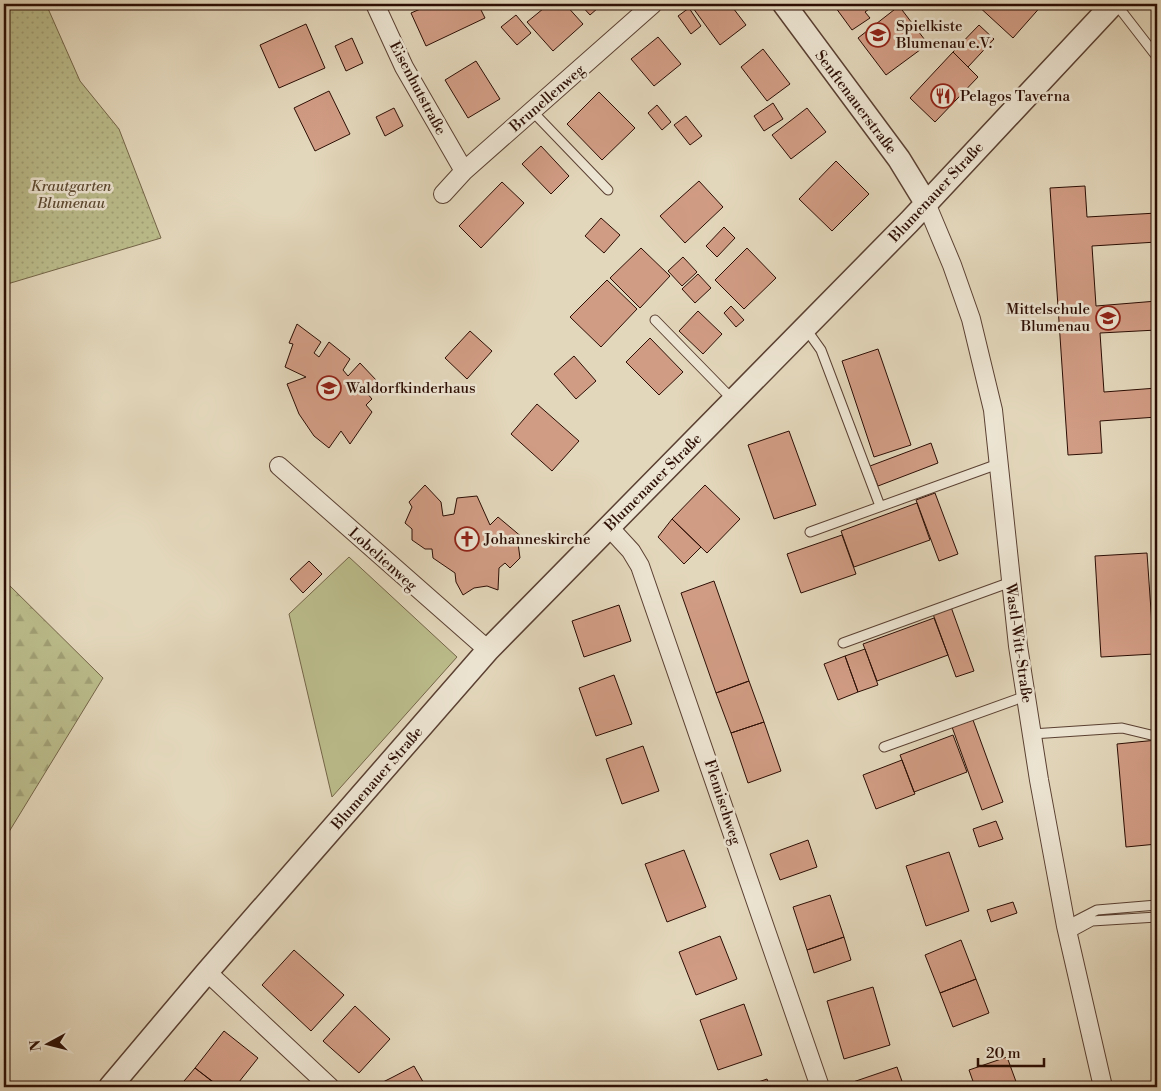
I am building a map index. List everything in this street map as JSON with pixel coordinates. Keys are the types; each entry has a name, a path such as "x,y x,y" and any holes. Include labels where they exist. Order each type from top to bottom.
{"street":[{"name":"Eisenhutstraße","path":"375,4 404,67 464,171"},
{"name":"Brunellenweg","path":"443,194 464,171 653,4"},
{"name":"Senftenauerstraße","path":"784,4 899,159 926,203"},
{"name":"Blumenauer Straße","path":"110,1087 207,972 488,650 608,526 806,329 1114,4"},
{"name":"Wastl-Witt-Straße","path":"926,203 952,265 971,319 993,410 1011,582 1032,734 1067,930 1103,1087"},
{"name":"Lobelienweg","path":"279,466 488,650"},
{"name":"Flemischweg","path":"608,526 631,551 640,566 820,1087"},
{"path":"207,972 330,1087"}],"lane":[{"path":"1114,4 1157,57"},
{"path":"532,111 608,190"},
{"path":"655,320 734,401"},
{"path":"806,329 821,350 880,506"},
{"path":"810,532 998,464"},
{"path":"843,643 1011,582"},
{"path":"884,747 1026,696"},
{"path":"1032,734 1122,728 1151,735"},
{"path":"1067,930 1097,910 1157,905"},
{"path":"1067,930 1092,921 1157,917"}],"green space":[{"name":"Krautgarten Blumenau","path":"4,4 46,4 80,81 119,129 161,238 4,285"},
{"path":"349,557 457,657 332,797 289,614"},
{"path":"4,580 103,678 4,840"}],"building":[{"path":"432,4 478,4 485,18 426,46 411,13"},
{"path":"549,4 565,4 583,24 553,51 527,22"},
{"path":"580,4 594,4 598,8 590,15"},
{"path":"700,4 730,4 746,25 720,45 693,8"},
{"path":"833,4 876,4 865,12 870,18 852,30"},
{"path":"976,4 1043,4 1013,38"},
{"path":"899,6 928,44 886,75 858,38"},
{"path":"689,8 701,26 691,34 678,16"},
{"path":"516,15 531,33 517,45 501,27"},
{"path":"306,24 325,68 279,88 260,45"},
{"path":"979,25 994,39 968,67 953,52"},
{"path":"658,37 681,64 654,86 631,59"},
{"path":"352,38 363,63 346,71 335,46"},
{"path":"763,49 790,84 767,101 741,67"},
{"path":"953,52 978,77 935,122 910,98"},
{"path":"476,61 500,99 468,118 445,80"},
{"path":"329,91 350,134 315,151 294,108"},
{"path":"599,92 635,128 602,160 567,124"},
{"path":"773,103 783,119 764,131 754,116"},
{"path":"657,105 671,122 662,130 648,113"},
{"path":"394,108 403,126 385,136 376,117"},
{"path":"807,108 826,132 791,159 772,135"},
{"path":"686,116 702,136 690,145 674,125"},
{"path":"541,146 569,176 551,194 522,164"},
{"path":"836,161 869,194 832,231 799,199"},
{"path":"699,181 723,207 685,243 660,216"},
{"path":"502,182 524,203 481,248 459,226"},
{"name":"Mittelschule Blumenau","path":"1085,186 1087,217 1157,213 1157,242 1092,246 1096,306 1157,301 1157,330 1100,333 1104,392 1157,388 1157,417 1100,421 1102,453 1068,455 1050,188"},
{"path":"601,218 620,235 604,253 585,236"},
{"path":"724,227 735,238 717,257 706,246"},
{"path":"641,248 670,276 640,308 610,278"},
{"path":"747,248 776,278 744,309 715,280"},
{"path":"683,257 697,272 682,286 668,271"},
{"path":"698,274 711,288 695,303 682,289"},
{"path":"607,280 637,309 601,347 570,317"},
{"path":"731,306 744,320 736,327 724,313"},
{"path":"698,311 722,334 703,354 679,331"},
{"name":"Waldorfkinderhaus","path":"297,324 321,342 314,353 319,357 329,342 350,359 343,370 348,376 360,363 377,381 366,392 372,399 366,405 372,412 350,444 341,431 329,448 314,436 299,414 287,384 306,377 285,367 293,344 289,343"},
{"path":"470,331 492,351 467,379 445,358"},
{"path":"650,338 683,372 659,395 626,362"},
{"path":"878,349 911,445 874,457 842,361"},
{"path":"574,356 596,381 576,399 554,374"},
{"path":"537,404 579,441 552,471 511,434"},
{"path":"789,431 816,505 774,519 748,445"},
{"path":"931,443 938,463 878,486 870,466"},
{"name":"Johanneskirche","path":"425,485 441,502 443,516 454,514 457,498 477,496 490,525 498,517 523,538 518,543 520,558 510,568 505,563 499,568 498,590 487,586 474,588 463,595 456,582 455,573 433,558 432,549 425,549 412,540 412,529 405,523 412,507 409,502"},
{"path":"705,485 740,519 707,553 672,519"},
{"path":"935,493 958,554 939,561 916,500"},
{"path":"917,503 930,540 854,567 841,531"},
{"path":"672,519 701,547 684,564 658,537"},
{"path":"842,535 856,574 801,593 787,554"},
{"path":"1147,553 1154,654 1101,657 1095,556"},
{"path":"309,561 322,574 303,593 290,579"},
{"path":"714,581 749,681 716,693 681,593"},
{"path":"619,605 631,641 584,657 572,621"},
{"path":"951,607 974,671 956,677 933,614"},
{"path":"934,618 948,655 877,681 863,644"},
{"path":"865,649 878,685 858,692 845,656"},
{"path":"845,656 858,692 838,700 824,664"},
{"path":"614,675 632,724 596,736 579,688"},
{"path":"749,681 764,722 731,733 716,693"},
{"path":"973,720 1003,802 982,810 952,727"},
{"path":"764,722 781,771 748,783 731,733"},
{"path":"953,735 967,772 914,792 900,755"},
{"path":"1157,740 1157,844 1126,847 1117,744"},
{"path":"643,746 659,791 622,804 606,759"},
{"path":"902,760 915,794 876,809 863,775"},
{"path":"996,821 1003,839 979,847 973,829"},
{"path":"808,840 817,867 780,880 770,854"},
{"path":"684,850 706,907 667,922 645,864"},
{"path":"949,852 969,911 926,926 906,866"},
{"path":"830,895 844,937 807,950 793,907"},
{"path":"1013,902 1017,913 991,922 987,910"},
{"path":"720,936 737,979 696,995 679,952"},
{"path":"844,937 851,960 814,973 807,950"},
{"path":"961,940 976,979 940,993 925,955"},
{"path":"294,950 344,995 311,1031 262,985"},
{"path":"976,979 989,1013 953,1027 940,993"},
{"path":"873,987 890,1045 844,1059 827,1001"},
{"path":"744,1004 762,1055 718,1070 700,1020"},
{"path":"355,1006 390,1039 359,1073 323,1041"},
{"path":"224,1031 258,1058 235,1087 220,1087 195,1068"},
{"path":"1007,1057 1018,1087 975,1087 969,1070"},
{"path":"414,1066 426,1087 373,1087 393,1077"},
{"path":"897,1067 904,1087 855,1087 853,1082"},
{"path":"195,1068 219,1087 179,1087"},
{"path":"767,1079 770,1087 744,1087"}],"place":[{"name":"Spielkiste Blumenau e.V.","path":"878,35"},
{"name":"Pelagos Taverna","path":"943,96"},
{"name":"Mittelschule Blumenau","path":"1108,318"},
{"name":"Waldorfkinderhaus","path":"329,388"},
{"name":"Johanneskirche","path":"467,539"}]}
